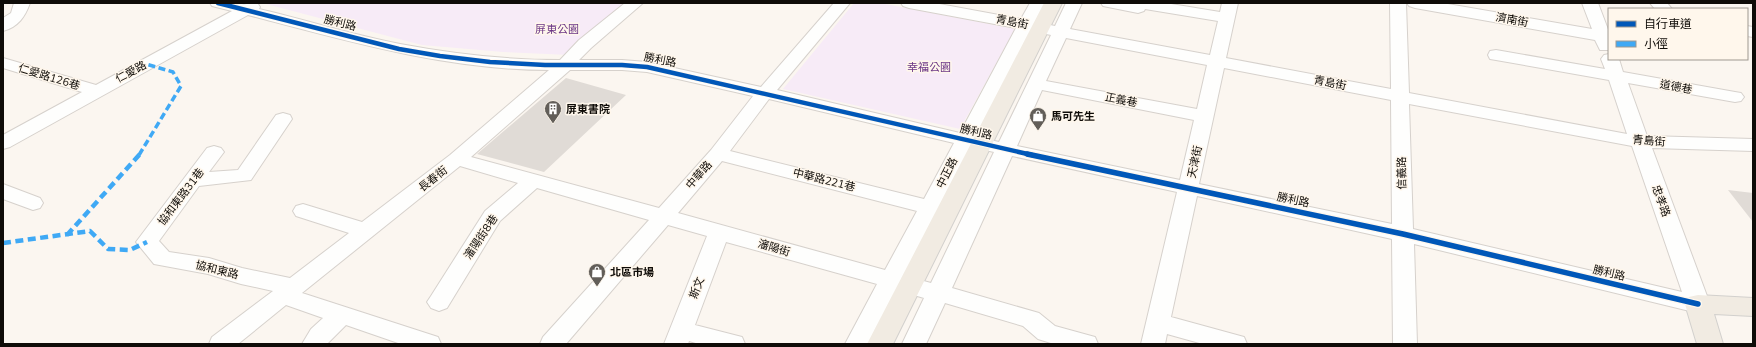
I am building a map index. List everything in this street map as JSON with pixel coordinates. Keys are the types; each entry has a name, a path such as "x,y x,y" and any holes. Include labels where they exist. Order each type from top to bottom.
{"main road":[{"name":"中正路","path":"1033,26 1053,3"},
{"name":"中正路","path":"880,344 900,283 973,141"},
{"name":"勝利路","path":"1698,304 1753,307"},
{"name":"忠孝路","path":"1698,304 1710,344"}],"street":[{"path":"3,26 18,15 22,3"},
{"name":"勝利路","path":"218,3 253,6 414,52 484,61 564,66 643,66 1006,149 1403,234 1698,304"},
{"name":"長春街","path":"221,344 457,160 564,66 585,44 635,3"},
{"name":"中華路","path":"552,344 718,154 765,93 842,3"},
{"name":"青島街","path":"909,3 1640,142 1753,145"},
{"name":"中正路","path":"857,344 900,283 930,207 973,141 1033,26 1038,3"},
{"path":"914,344 1074,3"},
{"path":"1109,3 1143,7 1229,10"},
{"name":"信義路","path":"1398,3 1405,344"},
{"name":"濟南街","path":"1415,3 1606,36"},
{"path":"1590,3 1606,36 1608,49"},
{"name":"仁愛路","path":"3,143 253,6"},
{"name":"天津街","path":"1156,333 1229,10"},
{"name":"道德巷","path":"1496,55 1613,68 1735,97"},
{"name":"仁愛路126巷","path":"3,63 96,91"},
{"name":"忠孝路","path":"1613,68 1698,304"},
{"name":"正義巷","path":"1036,84 1205,116"},
{"path":"194,180 244,176 283,119"},
{"name":"協和東路31巷","path":"147,242 214,152"},
{"name":"中華路221巷","path":"718,154 930,207"},
{"name":"瀋陽街","path":"457,160 1031,319 1047,333 1086,344"},
{"name":"瀋陽街8巷","path":"439,302 492,216 533,181"},
{"path":"3,191 32,203"},
{"path":"304,211 367,231"},
{"name":"斯文","path":"678,337 719,232"},
{"name":"協和東路","path":"147,242 162,260 209,266 241,276 289,292 342,315 429,344"},
{"path":"314,344 320,335 342,315"},
{"path":"1156,333 1235,344"},
{"path":"678,337 733,344"}],"green space":[{"name":"屏東公園","path":"631,3 569,55 503,52 422,45 266,4"},
{"name":"幸福公園","path":"854,3 880,3 1015,29 960,129 783,89"}],"building":[{"name":"屏東書院","path":"566,78 626,95 544,172 477,154"},
{"path":"1728,190 1753,193 1753,222"}],"marked path":[{"path":"67,235 137,158 181,86 173,72 146,64"},
{"path":"3,243 90,231 108,249 130,250 147,242"}],"cycle path":[{"path":"218,3 399,49 440,56 490,62 545,65 622,65 647,67 1005,149 1403,234 1698,304"}],"place":[{"name":"屏東書院","path":"553,124"},
{"name":"馬可先生","path":"1038,131"},
{"name":"北區市場","path":"597,287"}]}
